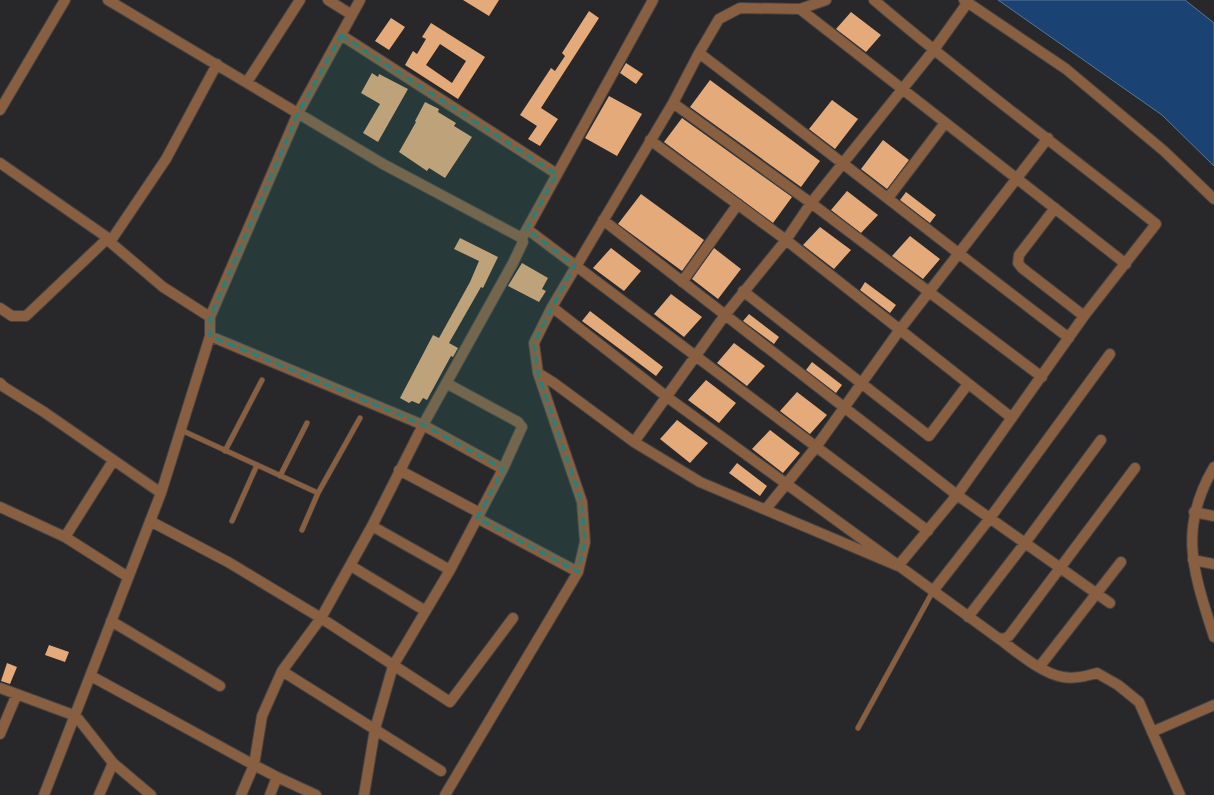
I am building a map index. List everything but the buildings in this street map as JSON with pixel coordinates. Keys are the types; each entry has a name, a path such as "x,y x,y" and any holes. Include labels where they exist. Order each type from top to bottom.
{"street":[{"path":"0,110 65,0"},
{"path":"108,0 383,164 522,238"},
{"path":"247,82 300,0"},
{"path":"328,0 352,15"},
{"path":"44,795 76,716 161,493 210,336 210,317 298,113 360,0"},
{"path":"241,795 254,765 262,716 282,672 321,618 350,566 423,425 513,263 523,242 522,238 653,0"},
{"path":"445,795 578,572 585,542 582,502 538,374 534,343 575,265 673,103 699,53 719,19 740,8 800,10 826,0"},
{"path":"874,0 933,51 1048,138 1156,224 1084,316 957,495 898,566"},
{"path":"634,442 743,291 786,240 811,203 842,162 901,88 933,51 966,1 1066,69 1164,151 1214,199"},
{"path":"800,10 1126,264"},
{"path":"341,35 557,174"},
{"path":"699,53 842,162 959,255 1069,338"},
{"path":"0,308 12,316 26,316 109,240 166,158 217,64"},
{"path":"673,103 811,203 1042,377"},
{"path":"888,198 945,123"},
{"path":"766,509 816,447 901,328 959,255 1048,138"},
{"path":"650,140 738,204 901,328 968,384 1012,418"},
{"path":"0,163 109,240 163,287 210,317"},
{"path":"682,282 738,204"},
{"path":"1055,208 1019,255 1018,263 1022,268 1084,316"},
{"path":"603,220 957,495 1110,603"},
{"path":"527,229 928,531"},
{"path":"743,291 860,384 929,436 968,384"},
{"path":"552,307 667,397 968,617 1049,673 1063,677 1077,678 1097,673 1118,685 1139,702 1180,795"},
{"path":"210,336 423,425 503,469"},
{"path":"933,591 990,518 1110,354"},
{"path":"538,374 554,383 634,442 700,482 898,566"},
{"path":"0,383 161,493"},
{"path":"364,795 375,729 393,666 424,610 450,570 503,469 522,427 518,422 446,383"},
{"path":"968,617 1101,440"},
{"path":"64,538 113,461"},
{"path":"1214,467 1203,486 1194,512 1193,560 1200,592 1214,637"},
{"path":"998,638 1004,639 1009,636 1135,468"},
{"path":"399,470 578,572"},
{"path":"0,507 64,538 128,577"},
{"path":"1194,512 1214,516"},
{"path":"150,521 228,562 321,618 450,702 513,618"},
{"path":"372,526 450,570"},
{"path":"1193,560 1214,564"},
{"path":"1040,666 1098,594 1121,562"},
{"path":"350,566 424,610"},
{"path":"112,621 220,686"},
{"path":"282,672 441,771"},
{"path":"91,676 277,778 316,795"},
{"path":"0,688 76,716 113,763 151,795"},
{"path":"0,734 17,694"},
{"path":"1152,732 1214,705"},
{"path":"99,795 113,763"},
{"path":"270,795 277,778"}],"lane":[{"path":"226,451 262,380"},
{"path":"302,530 318,493 360,418"},
{"path":"280,476 307,423"},
{"path":"181,430 318,493"},
{"path":"232,521 257,465"},
{"path":"858,728 933,591"}],"highlighted area":[{"path":"341,35 557,174 527,229 575,265 534,343 538,373 582,502 585,542 578,572 477,518 503,469 423,425 210,336 210,317 298,113"}],"water":[{"path":"998,0 1185,0 1214,23 1214,166 1162,115"}]}
